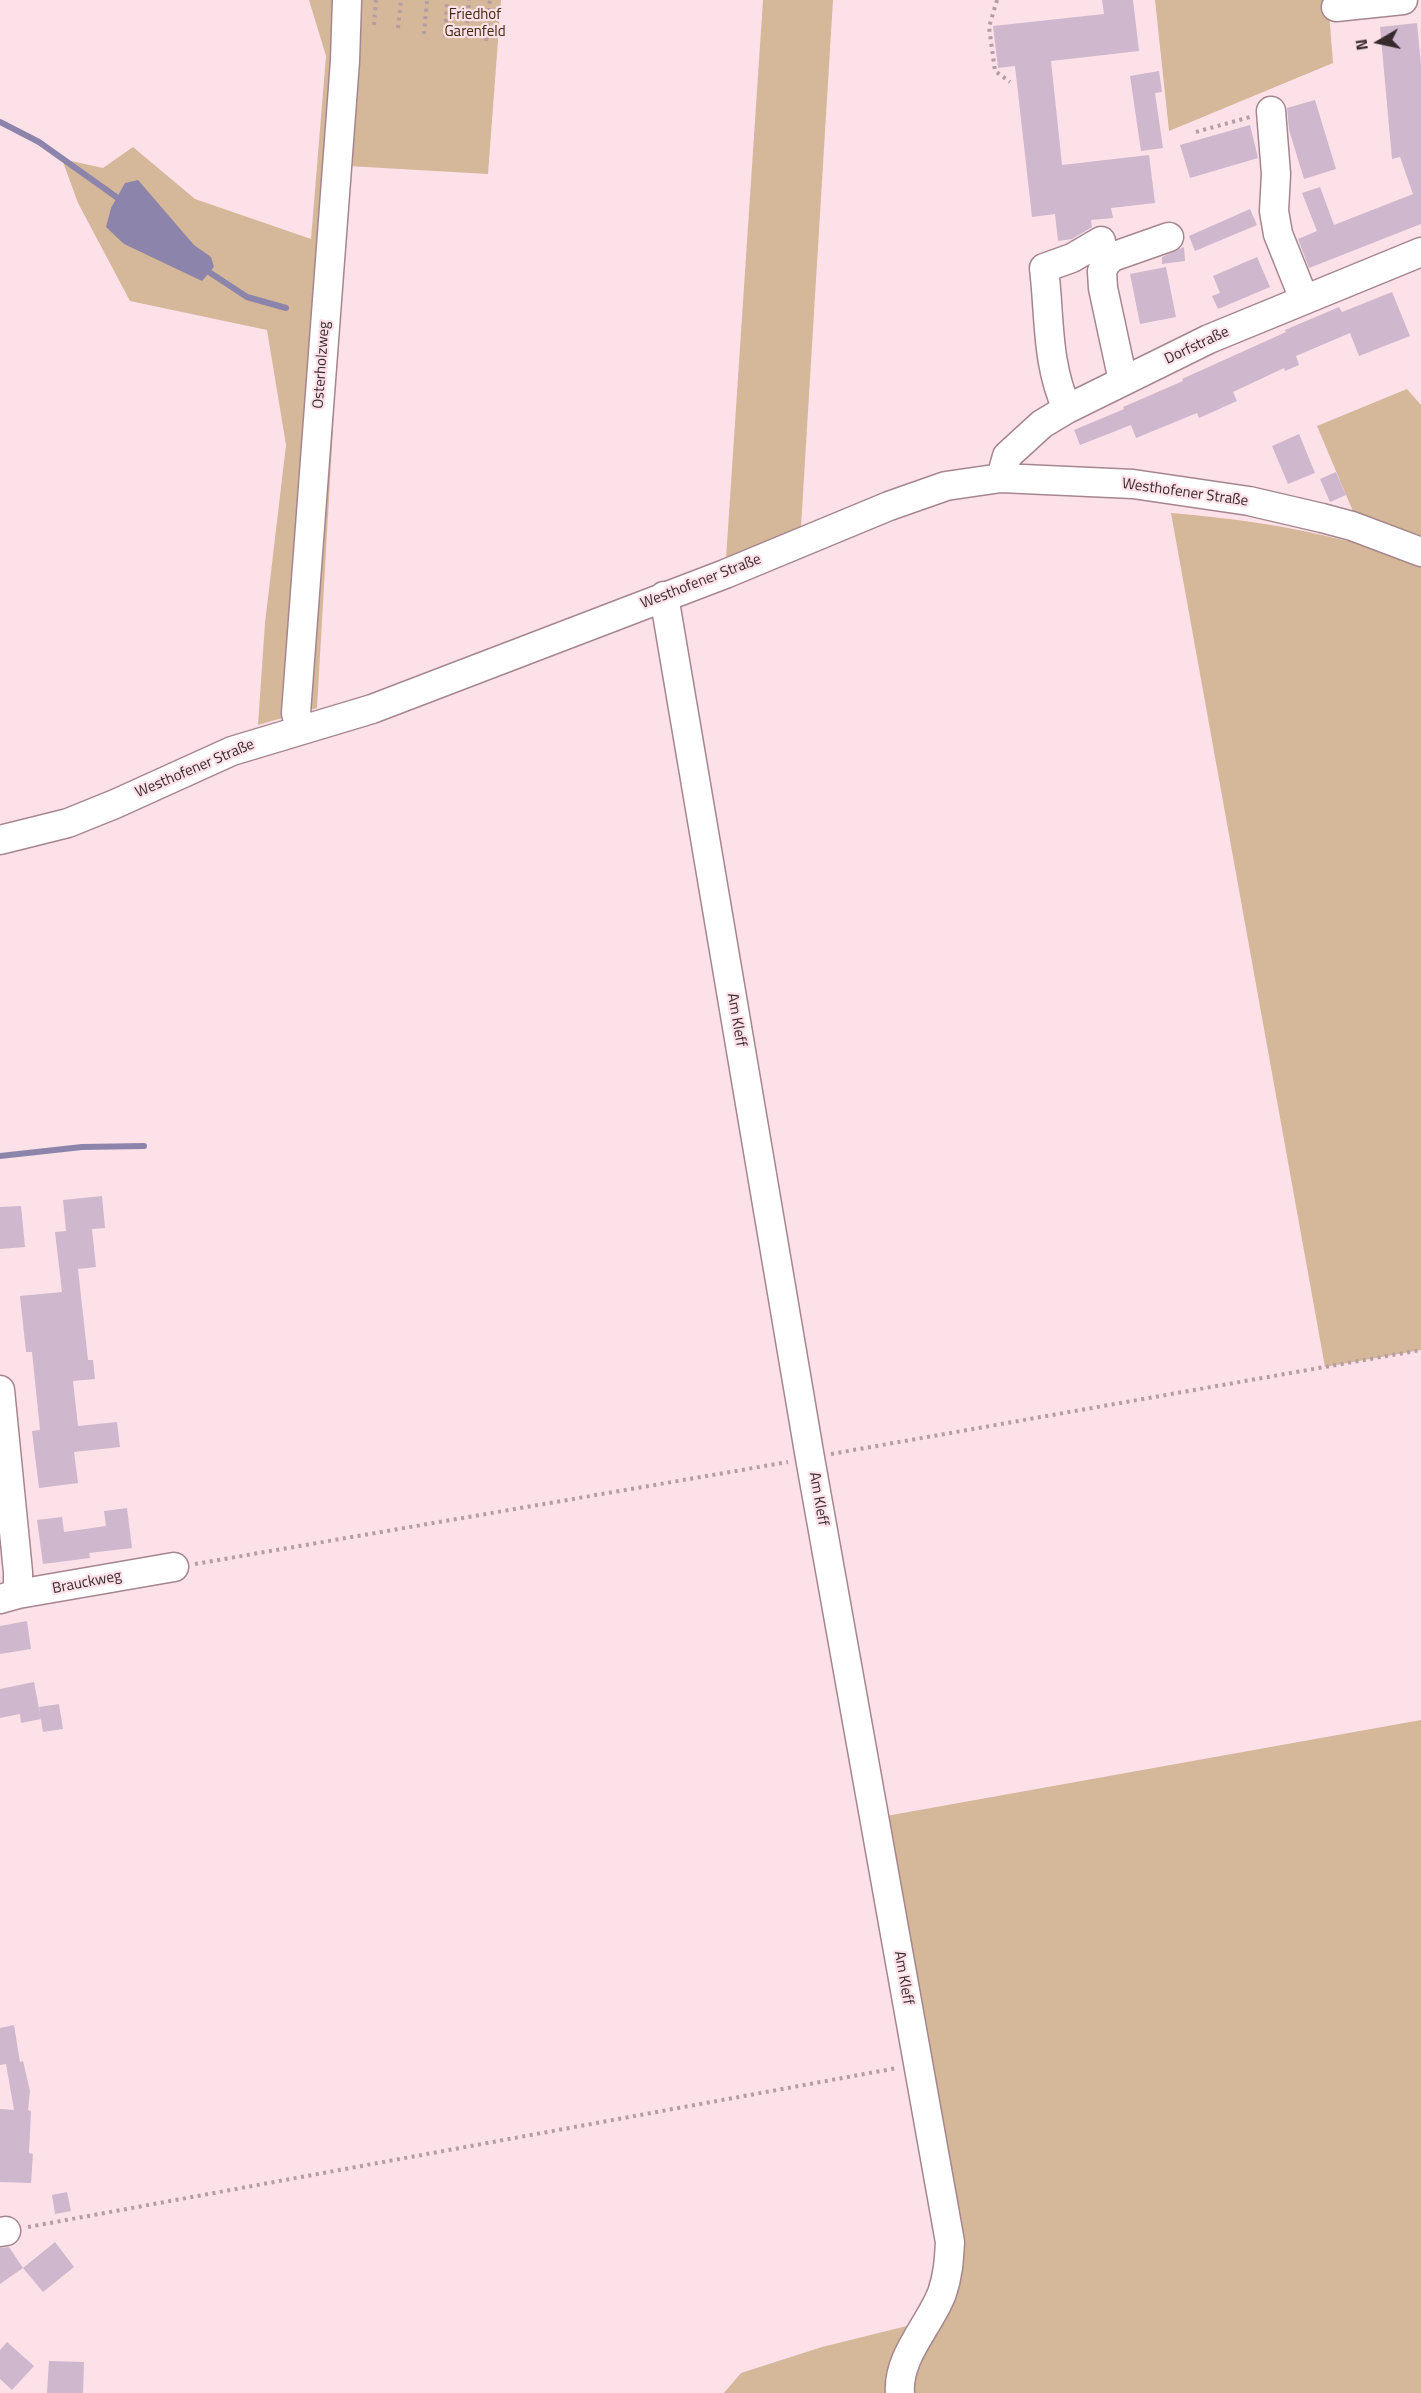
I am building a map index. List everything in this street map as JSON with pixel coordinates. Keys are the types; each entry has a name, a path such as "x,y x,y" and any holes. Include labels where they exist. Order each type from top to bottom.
{"street":[{"name":"Osterholzweg","path":"300,729 296,713 345,61 347,0"},
{"path":"1336,7 1402,0"},
{"path":"1271,111 1276,174 1274,211 1278,234 1304,299"},
{"path":"1123,381 1103,288 1102,271 1112,257 1168,237"},
{"path":"1066,409 1057,386 1051,358 1048,334 1049,308 1044,268 1072,258 1101,241"},
{"name":"Dorfstraße","path":"1001,478 1007,456 1042,424 1066,409 1209,339 1421,252"},
{"name":"Westhofener Straße","path":"0,840 68,823 232,750 372,709 725,574 889,506 946,486 1001,478 1133,484 1250,501 1352,526 1421,552"},
{"name":"Am Kleff","path":"664,596 808,1446 950,2242 948,2271 941,2295 909,2352 900,2393"},
{"path":"0,1390 18,1572 9,1597"},
{"name":"Brauckweg","path":"9,1597 174,1567"}],"path":[{"path":"374,25 376,0"},
{"path":"398,28 400,0"},
{"path":"424,34 427,0"},
{"path":"445,37 447,0"},
{"path":"466,38 469,0"},
{"path":"486,40 490,0"},
{"path":"997,0 989,27 995,71 1010,82"},
{"path":"1196,132 1271,111"},
{"path":"3,2231 918,2064"}],"green space":[{"name":"Friedhof Garenfeld","path":"309,0 501,0 488,174 348,166 317,708 258,725 265,623 286,445 267,330 130,301 78,203 62,159 103,168 133,147 195,199 311,239 326,56"},
{"path":"763,0 833,0 800,543 725,574"},
{"path":"1155,0 1328,0 1333,63 1169,131"},
{"path":"1407,389 1421,405 1421,1350 1325,1367 1171,513 1260,523 1347,541 1352,526 1352,509 1317,426"},
{"path":"1421,1720 1421,2393 724,2393 741,2373 822,2347 927,2321 948,2272 875,1818"}],"shaded area":[{"path":"138,180 194,245 211,257 214,267 202,281 124,244 106,227 111,208 125,183"}],"building":[{"path":"1102,0 1133,0 1139,51 1051,61 1062,165 1149,155 1155,203 1111,208 1113,218 1091,220 1092,227 1072,239 1058,241 1055,214 1032,217 1015,66 998,68 993,26 1104,14"},
{"path":"1417,23 1421,65 1421,224 1309,268 1298,239 1317,231 1302,193 1320,187 1334,225 1413,194 1400,157 1392,159 1380,27"},
{"path":"1159,71 1162,92 1155,93 1163,148 1141,151 1130,76"},
{"path":"1315,100 1336,169 1304,179 1289,130 1287,108"},
{"path":"1250,125 1258,158 1190,178 1180,145"},
{"path":"1250,209 1257,225 1195,251 1189,236"},
{"path":"1184,247 1185,261 1162,264 1162,257"},
{"path":"1257,257 1270,287 1218,309 1212,296 1220,293 1213,276"},
{"path":"1166,267 1176,317 1140,324 1130,274"},
{"path":"1392,292 1410,336 1359,356 1350,333 1296,356 1299,365 1285,371 1284,368 1233,392 1237,401 1199,418 1197,413 1136,438 1131,425 1080,445 1074,430 1124,409 1123,407 1286,332 1285,330 1339,307 1342,312"},
{"path":"1299,434 1315,473 1288,484 1272,446"},
{"path":"1336,472 1346,495 1330,502 1320,479"},
{"path":"102,1196 105,1228 92,1229 96,1267 78,1269 88,1360 93,1360 95,1379 73,1381 78,1426 117,1422 120,1447 74,1452 78,1483 39,1488 32,1431 40,1430 32,1352 26,1352 20,1296 62,1292 55,1232 66,1231 63,1200"},
{"path":"21,1206 25,1247 0,1249 0,1207"},
{"path":"127,1508 132,1548 89,1553 90,1558 43,1564 37,1520 62,1517 64,1532 106,1526 104,1511"},
{"path":"27,1621 31,1649 0,1654 0,1626"},
{"path":"34,1682 41,1719 21,1723 20,1714 0,1718 0,1689"},
{"path":"59,1704 63,1729 43,1732 39,1707"},
{"path":"14,2025 20,2062 23,2061 30,2091 29,2153 33,2154 31,2183 0,2182 0,2109 14,2110 6,2064 0,2065 0,2028"},
{"path":"67,2192 71,2211 55,2214 52,2195"},
{"path":"55,2242 74,2267 43,2292 23,2268"},
{"path":"9,2247 23,2268 0,2284 0,2248"},
{"path":"7,2342 34,2366 12,2390 0,2379 0,2350"},
{"path":"49,2361 84,2362 83,2393 47,2393"}],"waterway":[{"path":"0,122 39,142 122,201"},
{"path":"206,270 247,297 286,308"},
{"path":"0,1156 82,1147 144,1146"}]}
